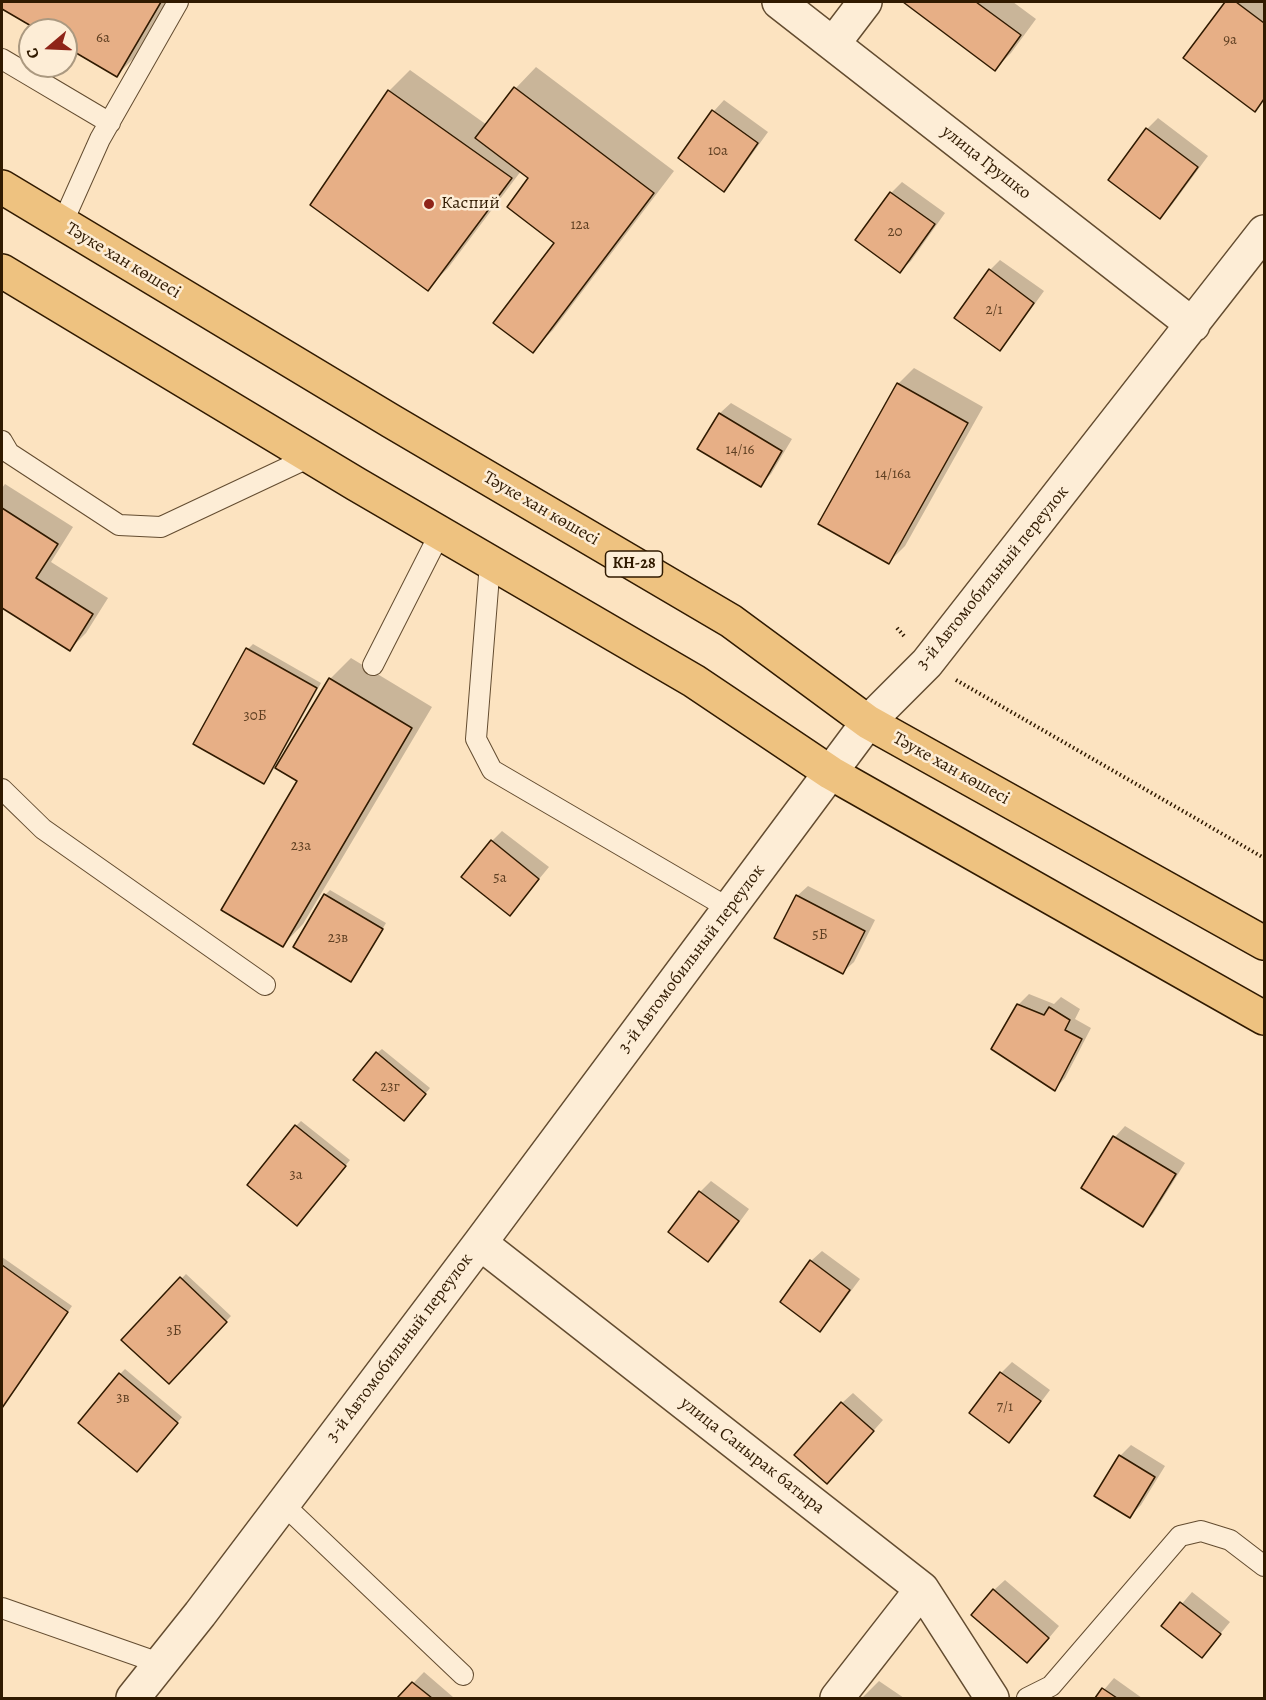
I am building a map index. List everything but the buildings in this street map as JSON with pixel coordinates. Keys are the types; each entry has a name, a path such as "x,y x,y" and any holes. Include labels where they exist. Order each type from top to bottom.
{"main road":[{"name":"Тәуке хан көшесі","path":"2,188 731,621 868,722 1264,943"},
{"path":"2,271 310,457 694,681 831,773 1264,1018"}],"street":[{"name":"улица Грушко","path":"779,2 1193,325"},
{"path":"833,44 865,2"},
{"name":"3-й Автомобильный переулок","path":"133,1698 200,1614 480,1243 868,722 927,663 1264,232"},
{"name":"улица Санырак батыра","path":"480,1243 922,1589 992,1698"},
{"path":"837,1698 922,1589"}],"lane":[{"path":"62,224 110,123 177,2"},
{"path":"2,59 110,123"},
{"path":"2,441 9,453 119,525 161,527 310,457"},
{"path":"373,665 440,533"},
{"path":"490,563 476,738 492,770 730,909"},
{"path":"2,789 43,829 266,985"},
{"path":"283,1504 463,1675"},
{"path":"1027,1698 1051,1686 1180,1536 1201,1531 1230,1540 1264,1566"},
{"path":"2,1608 159,1663"}],"path":[{"path":"897,628 927,663 1264,858"}],"place":[{"name":"Каспий","path":"429,204"}]}
